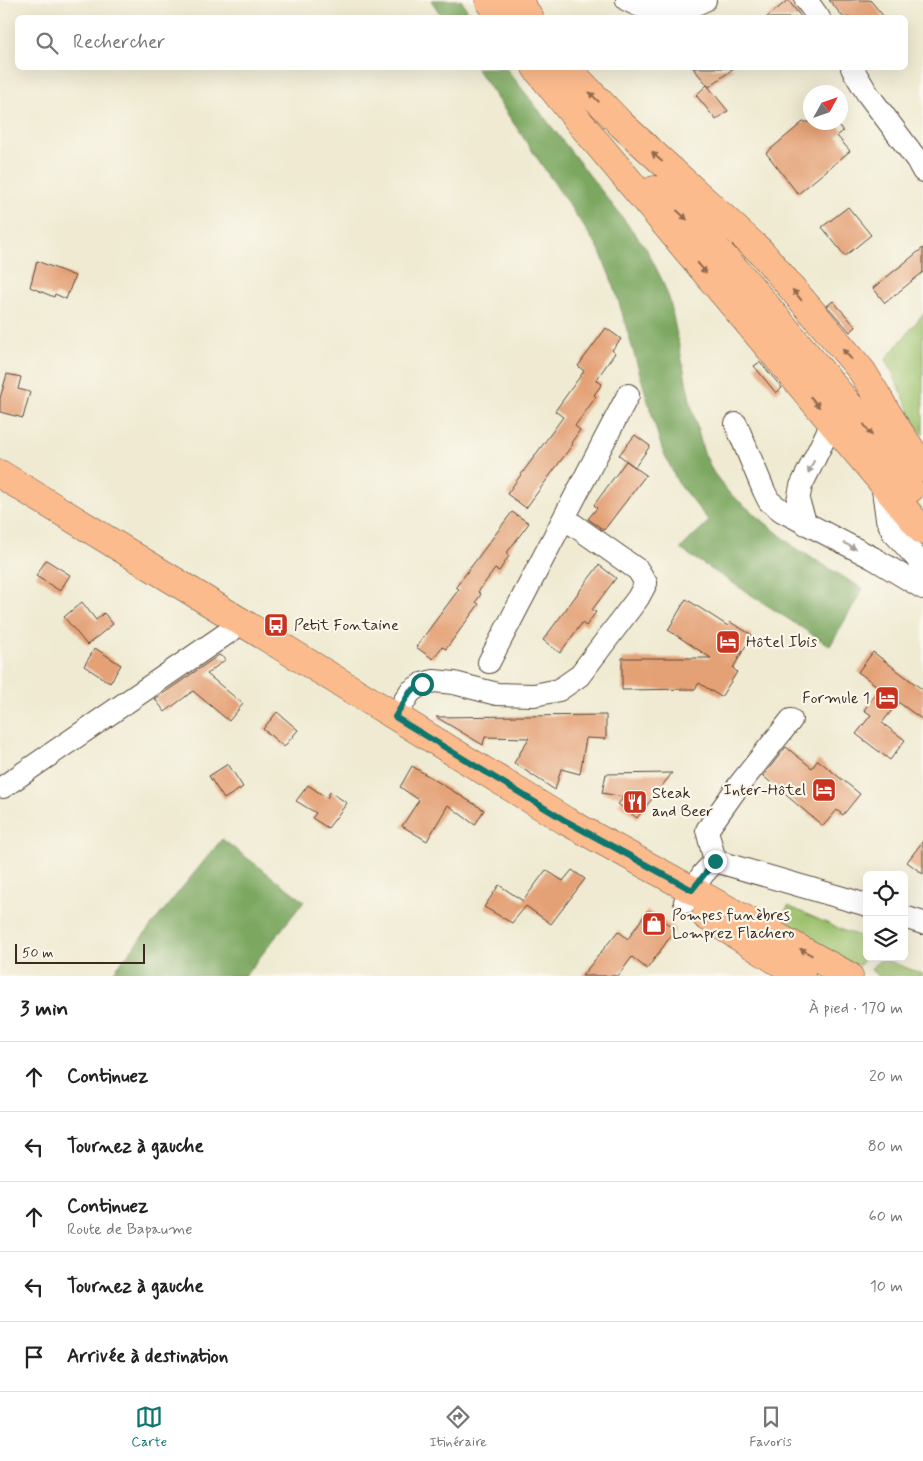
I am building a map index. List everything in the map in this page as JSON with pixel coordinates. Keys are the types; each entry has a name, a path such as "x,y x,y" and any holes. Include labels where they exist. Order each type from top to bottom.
{"main road":[{"path":"489,0 499,15"},
{"path":"517,0 528,15"},
{"path":"538,70 580,124 923,531"},
{"path":"569,70 622,125 762,253 862,371 895,426 923,467"},
{"path":"580,124 695,226 744,279 854,411 923,507"},
{"path":"0,474 689,896 800,976"},
{"path":"689,896 848,976"}],"street":[{"path":"627,0 653,10 680,10 706,0"},
{"path":"806,0 817,15"},
{"path":"853,70 867,93 917,160 923,171"},
{"path":"489,662 628,395"},
{"path":"806,524 798,501 802,486 832,423"},
{"path":"736,424 769,501 782,511 873,558 923,588"},
{"path":"882,482 887,519 893,532 923,565"},
{"path":"395,717 410,692 422,684 434,681 454,683 497,694 534,695 559,690 579,676 638,598 646,583 638,570 564,518"},
{"path":"3,787 242,622"},
{"path":"715,861 707,830 739,785 791,720"},
{"path":"689,896 715,861"},
{"path":"715,861 863,904"},
{"path":"908,918 923,923"}],"green space":[{"path":"431,0 461,0 471,15 441,15"},
{"path":"477,70 508,70 646,248 670,301 690,400 703,450 713,472 729,493 796,548 863,589 830,646 680,549 709,521 678,483 662,449 615,289 599,249"},
{"path":"923,314 923,435 916,425 886,359"},
{"path":"222,839 304,901 245,976 110,976"},
{"path":"788,906 847,932 863,937 864,961 860,965 853,964 780,920"},
{"path":"889,961 923,974 923,976 878,976 871,970 877,962"}],"building":[{"path":"788,0 800,15 770,15"},
{"path":"829,0 870,0 882,15 842,15"},
{"path":"695,70 731,70 709,87"},
{"path":"707,85 728,111 716,120 696,95"},
{"path":"803,122 803,130 842,130 837,136 850,151 798,194 766,153"},
{"path":"848,207 871,235 845,256 822,227"},
{"path":"923,248 923,272 885,303 873,288"},
{"path":"37,261 75,276 66,299 55,294 54,297 30,287"},
{"path":"833,301 856,327 850,332 827,306"},
{"path":"606,328 621,339 612,350 615,353 596,380 602,384 594,395 596,397 575,426 580,430 571,443 573,444 526,508 507,494 563,417 555,411 584,371 578,366"},
{"path":"760,362 782,388 776,393 754,366"},
{"path":"7,374 21,377 18,389 30,392 23,418 0,412 0,398"},
{"path":"635,435 650,446 635,467 619,455"},
{"path":"626,461 646,475 604,530 588,519 597,508 594,505"},
{"path":"512,512 529,523 506,554 509,556 499,571 495,569 478,592 481,594 476,602 479,604 446,649 442,647 433,659 416,647 459,589 456,587"},
{"path":"46,560 70,575 60,591 36,576"},
{"path":"599,565 616,578 592,610 596,612 586,626 582,623 560,653 543,640"},
{"path":"686,599 728,626 730,622 752,635 733,668 737,672 721,697 699,683 695,689 622,690 622,658 711,658 668,630"},
{"path":"82,602 96,620 104,613 113,624 87,645 64,617"},
{"path":"95,648 121,665 110,683 84,666"},
{"path":"873,652 923,690 923,720 898,702 882,723 905,740 890,760 856,734 871,715 864,710 880,688 858,672"},
{"path":"219,655 226,659 207,674 243,704 229,721 193,691 165,712 155,699"},
{"path":"277,712 298,730 284,747 263,729"},
{"path":"606,715 606,739 586,738 580,774 561,769 555,790 514,763 529,738 485,737 483,745 436,717"},
{"path":"786,747 812,768 818,760 860,794 843,815 837,810 823,826 763,776"},
{"path":"228,764 243,787 224,799 209,776"},
{"path":"412,766 484,810 475,825 448,805 427,841 402,826 419,800 400,787"},
{"path":"672,773 637,818 618,804 624,797 602,793 606,774"},
{"path":"308,785 327,798 330,792 347,803 328,828 312,818 316,813 296,801"},
{"path":"923,841 923,874 907,862"},
{"path":"546,870 563,881 572,870 585,879 551,924 526,906 512,923 484,907 499,885 523,901"},
{"path":"647,911 676,929 647,969 632,957 618,976 582,976 618,931 628,939"}],"place":[{"name":"Petit Fontaine","path":"276,625"},
{"name":"Hôtel Ibis","path":"728,642"},
{"name":"Formule 1","path":"887,698"},
{"name":"Inter-Hôtel","path":"824,790"},
{"name":"Steak and Beer","path":"635,802"},
{"name":"Pompes funèbres Lomprez Flachero","path":"654,924"}],"route":[{"path":"422,684 410,692 395,717 566,821 692,890 715,861"}]}
